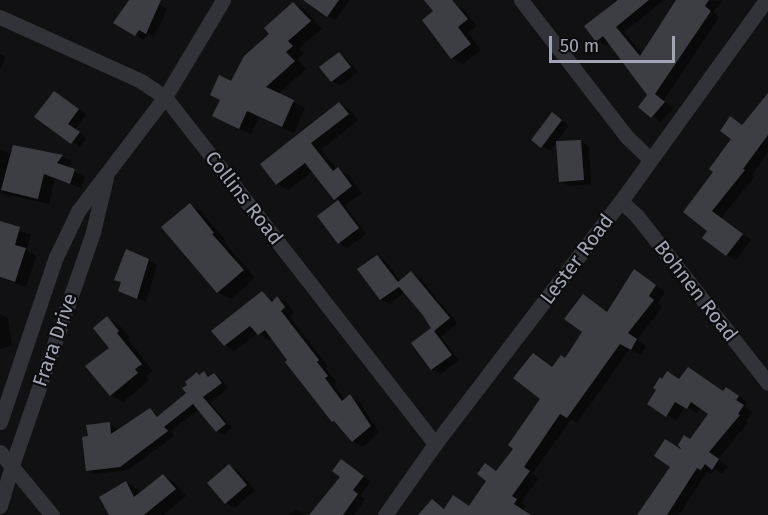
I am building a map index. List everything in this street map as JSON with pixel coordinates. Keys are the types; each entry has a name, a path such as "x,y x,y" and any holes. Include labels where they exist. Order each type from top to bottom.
{"street":[{"name":"Frara Drive","path":"0,422 56,256 78,211 165,97 223,0"},
{"path":"521,0 627,137 650,159"},
{"name":"Lester Road","path":"385,515 435,444 621,201 766,0"},
{"name":"Collins Road","path":"0,17 141,81 165,97 435,444"},
{"name":"Frara Drive","path":"0,506 12,465 93,232 108,172"},
{"name":"Bohnen Road","path":"621,201 637,216 768,383"},
{"path":"0,452 52,515"}],"building":[{"path":"129,0 161,0 146,34 139,30 135,36 113,23"},
{"path":"303,0 339,0 327,17"},
{"path":"424,0 452,0 468,19 458,27 471,44 451,59 422,20 433,11"},
{"path":"618,0 649,0 616,27 640,56 676,0 709,0 705,6 711,11 655,94 665,102 651,118 638,107 647,95 603,36 596,42 584,26"},
{"path":"293,2 311,21 288,41 293,46 286,52 295,61 266,87 294,100 282,127 247,111 239,129 212,116 220,100 210,95 219,75 231,81 244,56 269,34 264,28"},
{"path":"339,52 351,67 331,82 319,67"},
{"path":"54,91 79,109 68,124 80,132 71,144 34,117"},
{"path":"768,93 768,135 743,169 745,170 712,211 743,234 726,256 702,238 707,231 683,212 713,172 709,169 731,139 720,131 730,116 742,125"},
{"path":"339,102 349,114 311,143 333,171 338,167 352,186 334,200 305,163 276,185 260,164"},
{"path":"552,112 562,120 541,148 531,140"},
{"path":"581,140 584,180 559,182 556,141"},
{"path":"13,145 63,155 57,163 75,169 70,184 44,174 38,199 1,190"},
{"path":"338,200 359,228 338,244 317,216"},
{"path":"190,203 214,233 212,234 244,270 217,293 161,227"},
{"path":"0,221 20,227 15,245 26,248 15,282 0,277"},
{"path":"126,249 149,259 137,299 118,291 121,282 114,280"},
{"path":"377,255 398,282 411,271 450,318 434,331 452,355 431,370 411,343 431,328 422,314 399,287 380,300 357,269"},
{"path":"634,269 656,285 649,296 654,300 628,333 637,339 631,350 620,344 567,418 560,414 524,467 530,471 512,496 517,499 514,504 531,515 418,515 432,499 444,509 453,495 469,506 486,481 477,474 485,463 496,471 513,449 508,445 540,399 513,378 533,353 552,367 561,355 565,358 582,332 564,319 583,294 607,312"},
{"path":"262,291 272,302 277,296 285,307 281,311 319,360 317,362 328,376 325,378 342,401 350,394 371,426 352,442 334,421 332,422 285,362 287,360 265,330 258,335 250,326 224,346 211,331"},
{"path":"107,316 119,331 117,333 142,364 135,369 138,373 110,396 85,366 109,348 93,328"},
{"path":"688,367 723,391 726,387 739,396 736,400 744,405 738,414 740,415 709,452 719,459 712,470 705,464 701,470 697,468 667,515 637,515 670,467 654,456 665,439 682,450 678,445 684,435 690,439 708,414 691,402 687,409 675,402 666,417 647,404 656,390 653,388 660,377 662,379 667,371 679,379"},
{"path":"204,371 208,377 214,373 222,383 203,397 226,424 216,432 193,404 164,427 168,431 120,467 86,471 82,437 88,436 86,425 110,422 111,434 150,408 157,417 186,393 182,388 187,385 185,382 197,372 199,375"},
{"path":"341,459 364,476 353,490 358,494 343,515 309,515 340,477 332,471"},
{"path":"229,464 247,485 225,504 207,483"},
{"path":"163,474 176,489 144,515 109,515 99,497 126,481 134,497"}]}
